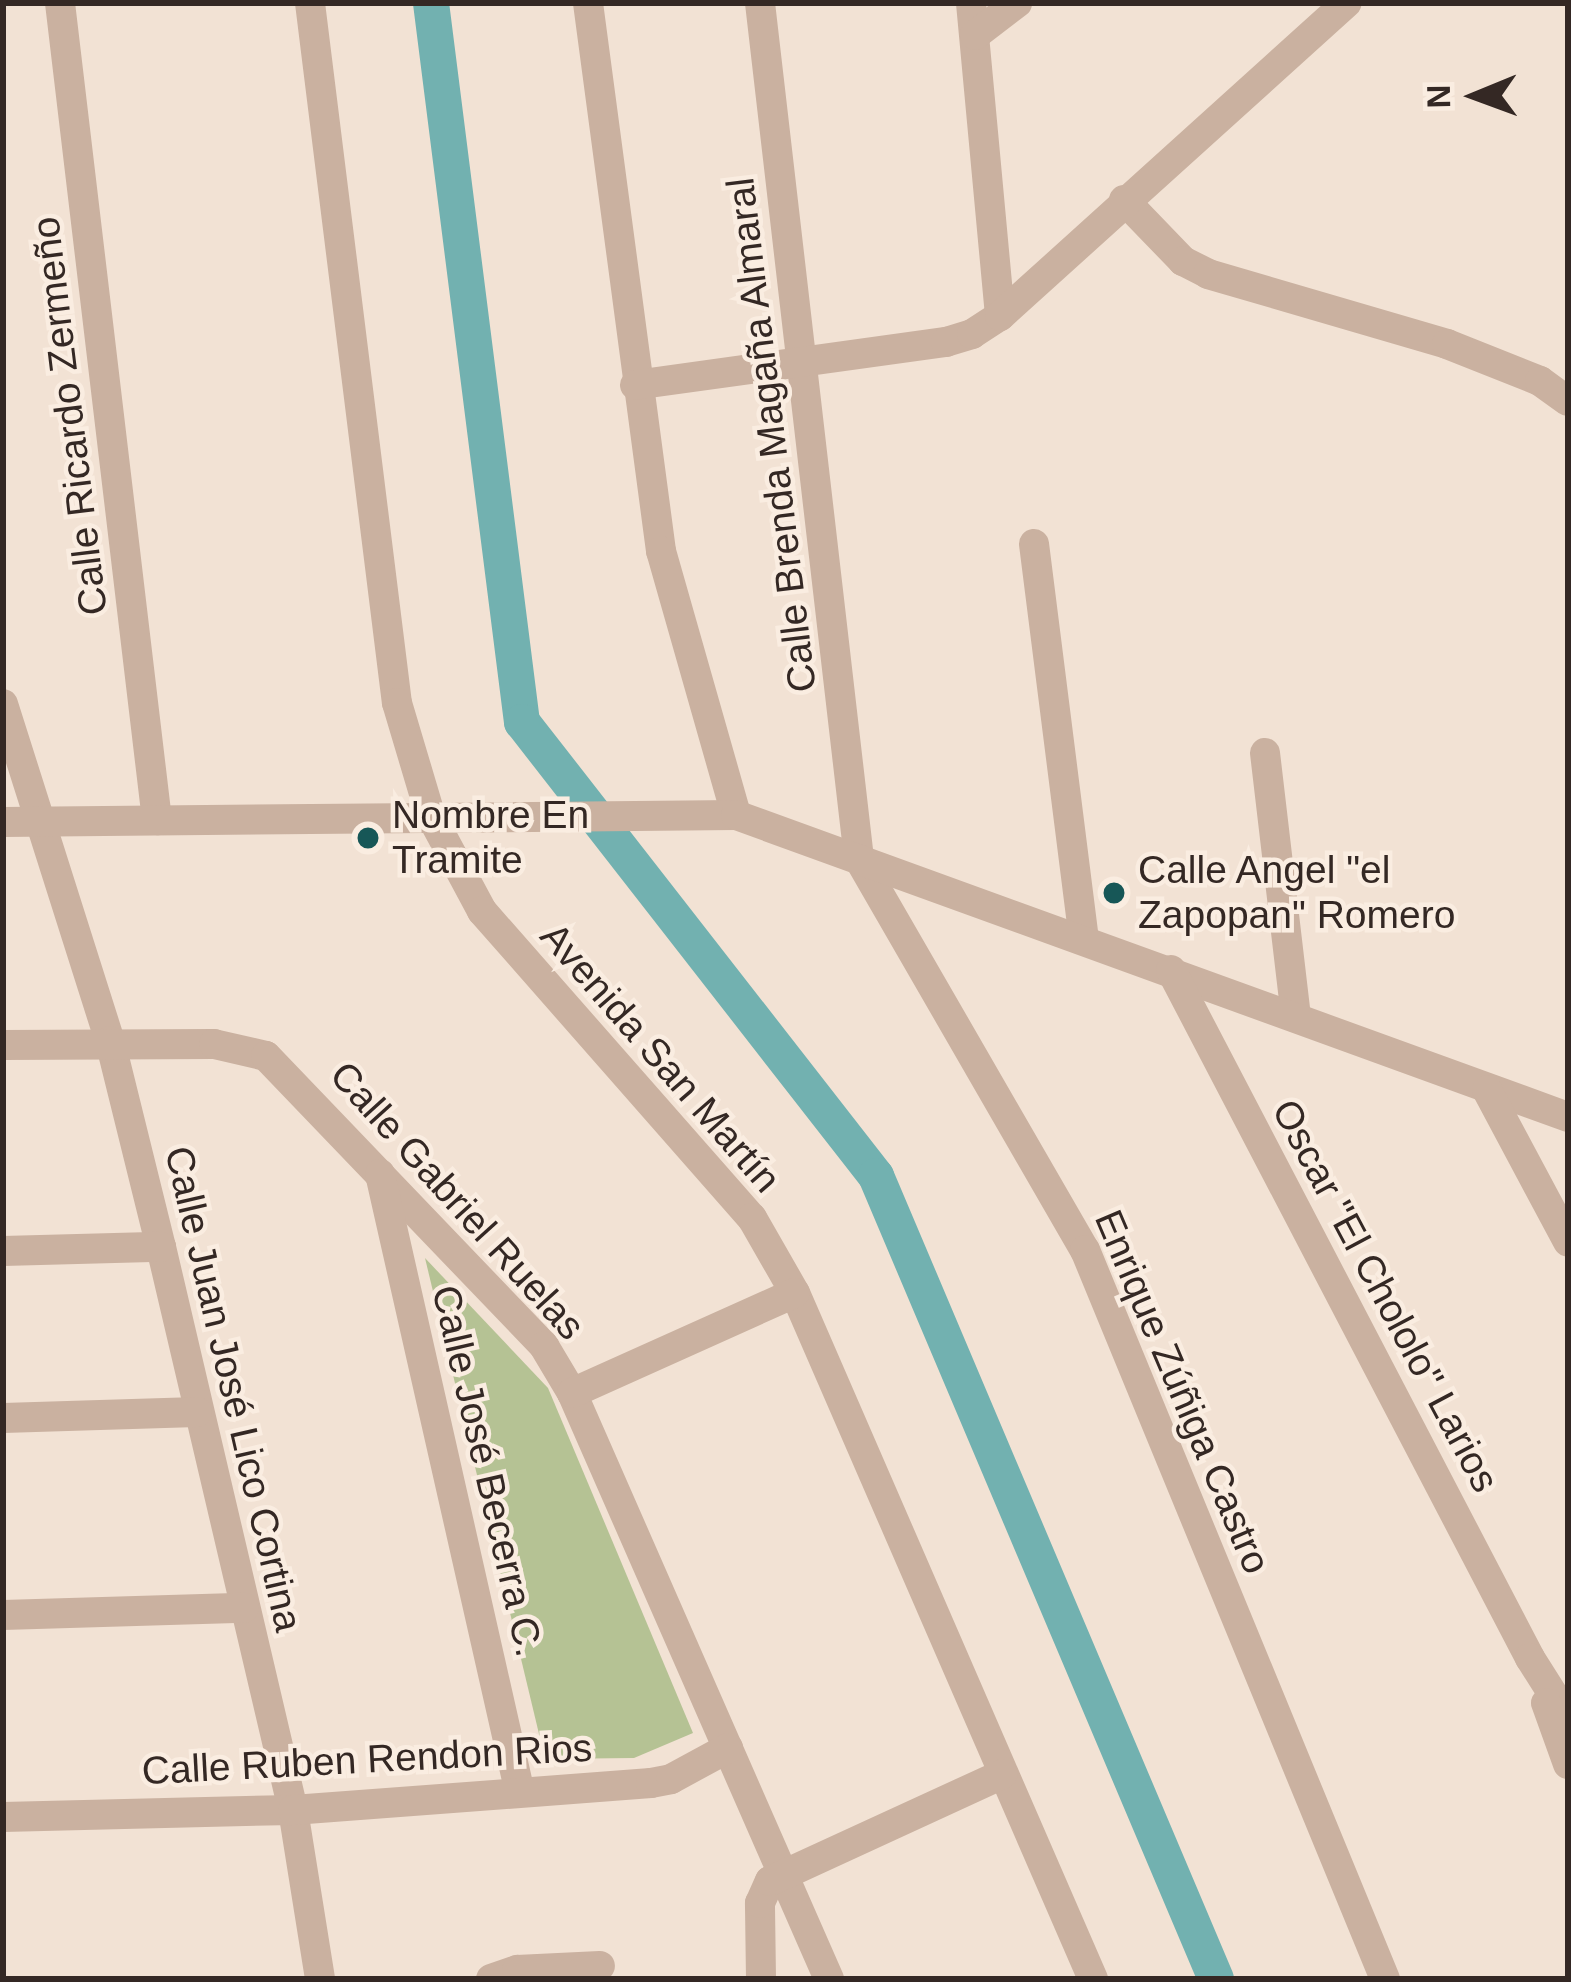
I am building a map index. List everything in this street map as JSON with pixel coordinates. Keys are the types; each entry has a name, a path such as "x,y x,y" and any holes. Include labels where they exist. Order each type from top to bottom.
{"street":[{"name":"Calle Ricardo Zermeño","path":"61,3 157,820"},
{"name":"Avenida San Martín","path":"310,3 397,703 430,814 482,911 752,1218 795,1292 1094,1979"},
{"path":"588,3 635,385 661,550 736,814"},
{"name":"Calle Brenda Magaña Almaral","path":"760,3 859,859"},
{"path":"971,3 1000,316"},
{"path":"975,35 1016,3"},
{"path":"635,385 946,342 1000,316 1346,3"},
{"path":"1124,200 1183,261 1208,274 1448,344 1540,381 1568,401"},
{"path":"1034,544 1084,940"},
{"name":"Calle Juan José Lico Cortina","path":"3,704 110,1041 161,1246 293,1810 313,1907 320,1979"},
{"path":"1265,753 1296,1016"},
{"path":"3,823 430,814 736,814 1568,1117"},
{"name":"Enrique Zúñiga Castro","path":"859,859 1085,1250 1385,1979"},
{"name":"Oscar \"El Chololo\" Larios","path":"1171,970 1530,1658 1568,1718"},
{"name":"Calle Gabriel Ruelas","path":"3,1046 110,1041 214,1044 266,1056 544,1346 572,1393 829,1979"},
{"path":"1487,1090 1568,1242"},
{"name":"Calle José Becerra C.","path":"379,1170 519,1789"},
{"path":"3,1251 161,1246"},
{"path":"572,1393 795,1292"},
{"path":"3,1418 197,1412"},
{"path":"3,1615 244,1608"},
{"name":"Oscar \"El Chololo\" Larios","path":"1530,1658 1568,1764"},
{"name":"Calle Ruben Rendon Rios","path":"3,1817 293,1810 670,1779 728,1748"},
{"path":"761,1979 761,1894 782,1872 1003,1774"},
{"path":"490,1979 517,1970 600,1966"}],"green space":[{"path":"425,1258 548,1388 693,1733 634,1758 545,1759"}],"waterway":[{"path":"431,3 522,722 876,1176 1216,1979"}],"place":[{"name":"Nombre En Tramite","path":"368,838"},
{"name":"Calle Angel \"el Zapopan\" Romero","path":"1114,893"}]}
